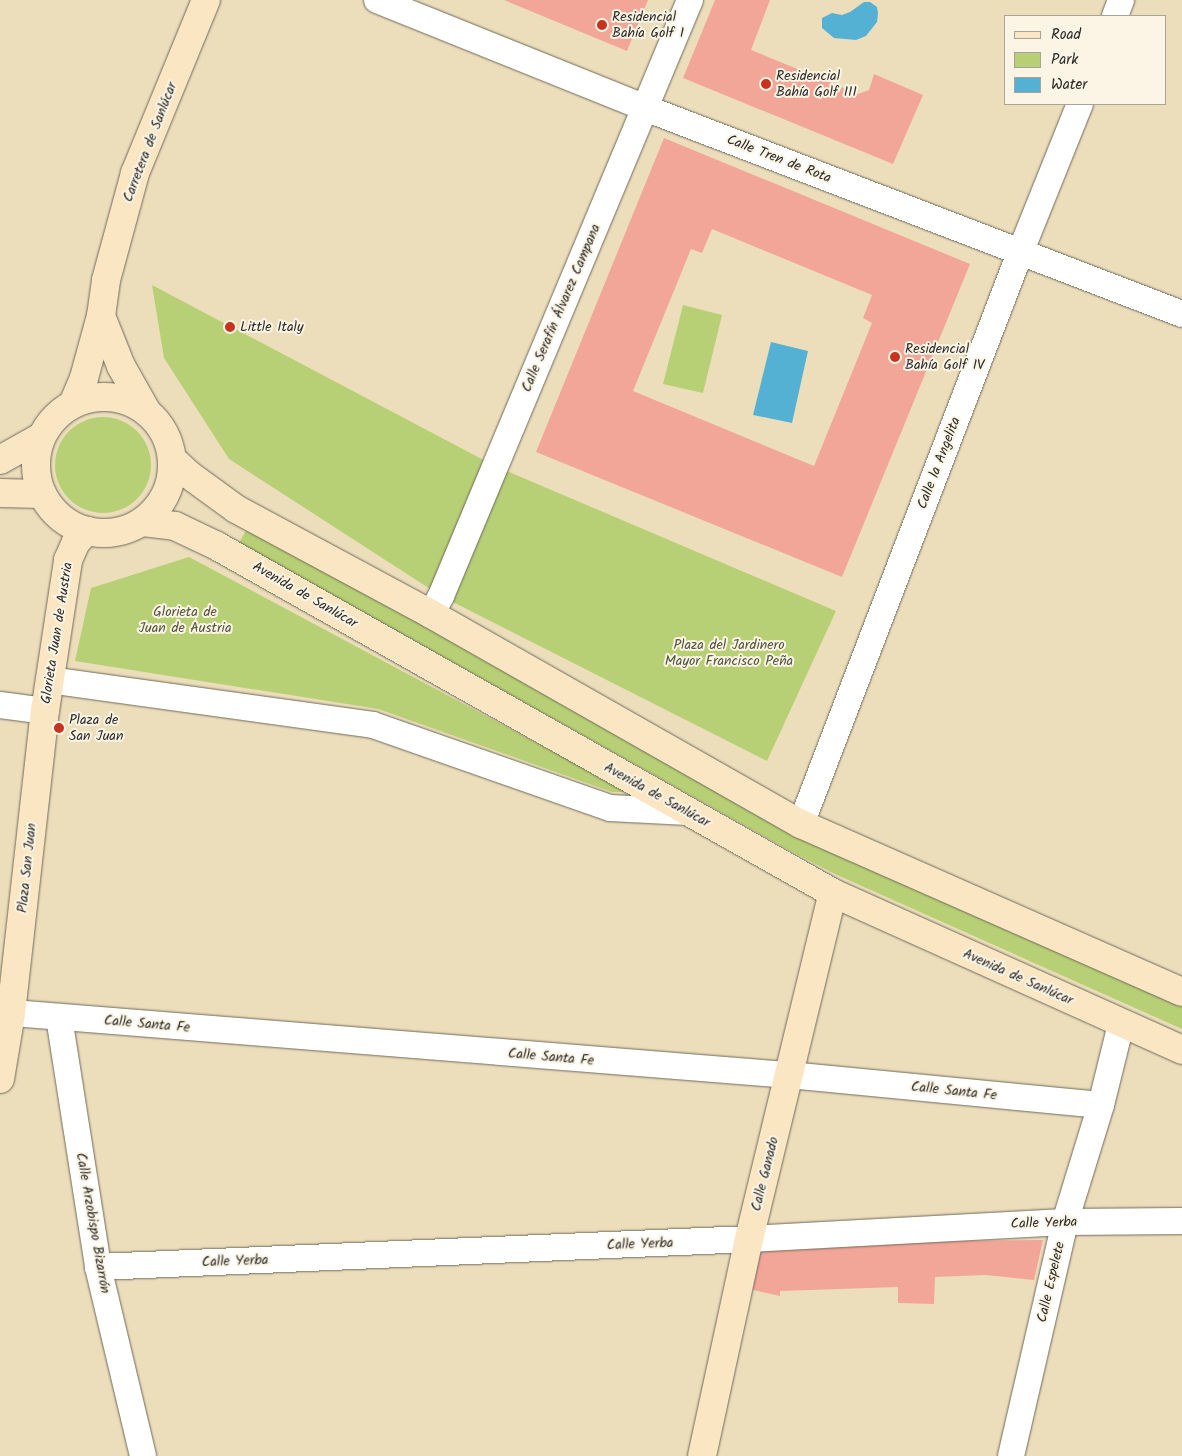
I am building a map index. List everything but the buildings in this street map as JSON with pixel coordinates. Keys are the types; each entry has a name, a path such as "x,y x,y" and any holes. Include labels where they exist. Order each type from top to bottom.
{"main road":[{"name":"Carretera de Sanlúcar","path":"73,404 84,378 101,316 106,280 135,173 206,0"},
{"name":"Carretera de Sanlúcar","path":"101,316 121,366 147,412"},
{"path":"112,397 128,401 147,412 166,436 172,459 172,472 168,490 159,507 143,522 121,532 100,534 73,526 59,516 42,494 36,469 37,452 42,437 51,421 73,404 92,398 112,397"},
{"path":"0,460 42,437"},
{"path":"172,459 188,474 236,509 431,614 801,824 1182,992"},
{"path":"0,493 42,494"},
{"name":"Avenida de Sanlúcar","path":"143,522 175,526 217,546 833,892 1182,1050"},
{"name":"Glorieta Juan de Austria","path":"45,711 68,560 76,542 87,531"},
{"name":"Plaza San Juan","path":"0,1079 45,711"},
{"name":"Calle Ganado","path":"702,1456 749,1239 833,892"}],"street":[{"name":"Calle Tren de Rota","path":"377,0 645,108 1182,314"},
{"name":"Calle Serafín Álvarez Campana","path":"431,614 441,596 690,0"},
{"path":"1115,15 1121,0"},
{"name":"Calle la Angelita","path":"801,824 1020,252 1080,105"},
{"path":"50,680 373,725 610,808 688,812"},
{"path":"0,705 45,711"},
{"name":"Calle Santa Fe","path":"7,1016 59,1017 789,1075 1101,1105"},
{"name":"Calle Arzobispo Bizarrón","path":"59,1017 98,1267 143,1456"},
{"name":"Calle Espelete","path":"1011,1456 1065,1222 1101,1105 1121,1024"},
{"name":"Calle Yerba","path":"98,1267 749,1239 1065,1222 1182,1221"}],"green space":[{"name":"Plaza del Jardinero Mayor Francisco Peña","path":"152,285 495,466 836,611 767,761 441,596 229,459 164,358"},
{"path":"683,305 722,315 703,393 663,384"},
{"path":"103,417 121,420 137,431 148,447 151,465 148,483 137,499 121,510 103,513 85,510 69,499 58,483 55,465 58,447 69,431 85,420"},
{"path":"249,525 1182,1005 1182,1029 837,875 796,854 239,543"},
{"name":"Glorieta de Juan de Austria","path":"189,557 628,792 612,792 378,709 75,661 91,588"}],"water":[{"path":"864,2 870,2 877,7 878,13 877,22 866,36 856,40 834,38 822,28 822,18 832,13 842,15 850,12"},
{"path":"771,342 808,351 792,423 753,415"}],"place":[{"name":"Residencial Bahía Golf I","path":"602,25"},
{"name":"Residencial Bahía Golf III","path":"766,84"},
{"name":"Little Italy","path":"230,327"},
{"name":"Residencial Bahía Golf IV","path":"895,357"},
{"name":"Plaza de San Juan","path":"59,728"}]}
